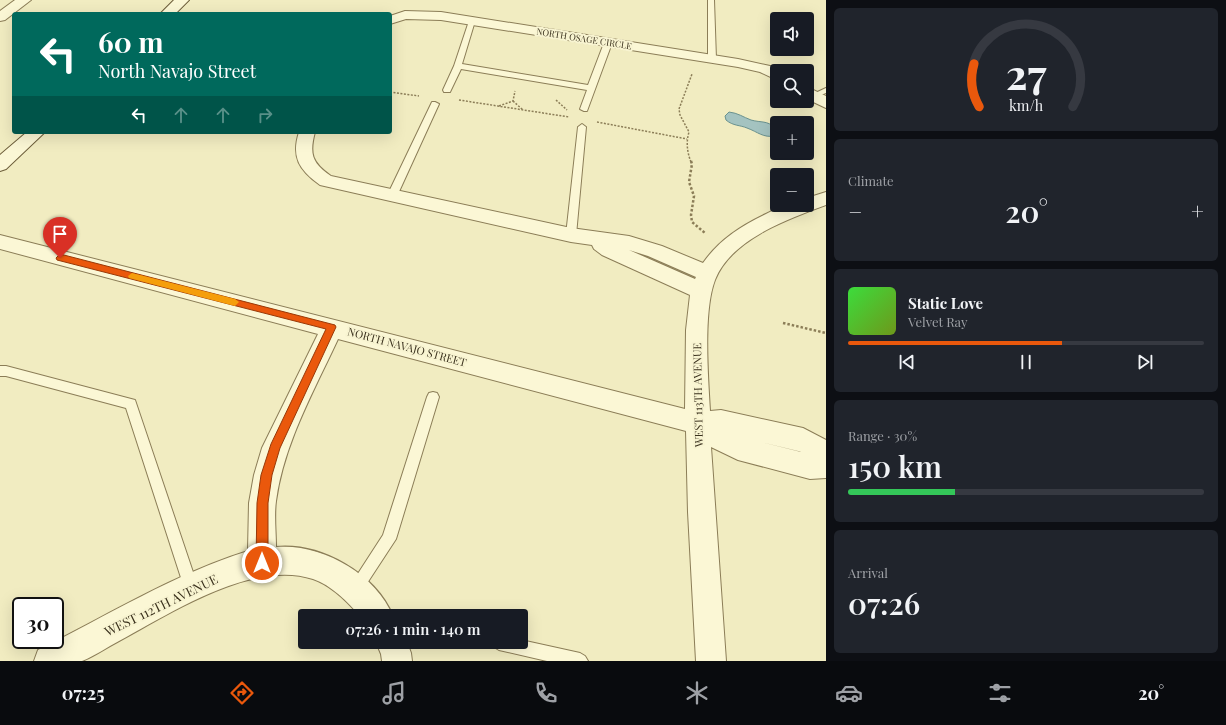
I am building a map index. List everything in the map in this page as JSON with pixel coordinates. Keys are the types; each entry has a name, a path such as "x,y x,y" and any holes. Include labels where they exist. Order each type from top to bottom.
{"street":[{"path":"3,13 24,0"},
{"path":"169,12 182,0"},
{"name":"NORTH OSAGE CIRCLE","path":"392,19 405,15 425,15 472,21 712,59 752,66 770,72"},
{"path":"0,165 34,134"},
{"path":"306,134 303,143 306,164 313,173 326,181 595,239 609,250 704,282"},
{"name":"WEST 113TH AVENUE","path":"711,661 697,423 698,315 704,282 719,256 742,236 776,217 826,198"},
{"name":"NORTH NAVAJO STREET","path":"0,242 697,423"},
{"path":"262,563 262,503 267,475 275,448 332,327"},
{"path":"697,423 721,421 748,427 803,440 813,444 826,453"},
{"path":"697,423 723,441 738,448 810,467 826,466"},
{"name":"WEST 112TH AVENUE","path":"49,661 82,653 191,587 238,569 262,563 286,560 326,569 355,589 373,609"}],"lane":[{"path":"711,0 712,59"},
{"path":"447,90 458,66 472,21"},
{"path":"584,110 608,43"},
{"path":"458,66 591,88"},
{"path":"392,196 436,104"},
{"path":"571,235 582,127"},
{"path":"0,371 6,371 131,404 191,587"},
{"path":"355,589 389,539 433,397"},
{"path":"528,649 580,661"}],"path":[{"path":"693,71 679,109 680,115 690,132 687,139 688,153 692,164 689,182 694,196 690,215 692,222 706,233"},
{"path":"513,101 517,87"},
{"path":"458,99 564,117 572,117 565,107 554,99"},
{"path":"499,106 513,101"},
{"path":"513,101 523,110"},
{"path":"593,121 687,139"},
{"path":"783,323 826,333"}],"water":[{"path":"729,112 751,120 769,124 770,136 731,123 726,120 725,116"}],"slow traffic":[{"path":"132,276 235,302"}],"route":[{"path":"60,258 332,327 275,448 267,475 262,503 262,563"}]}
